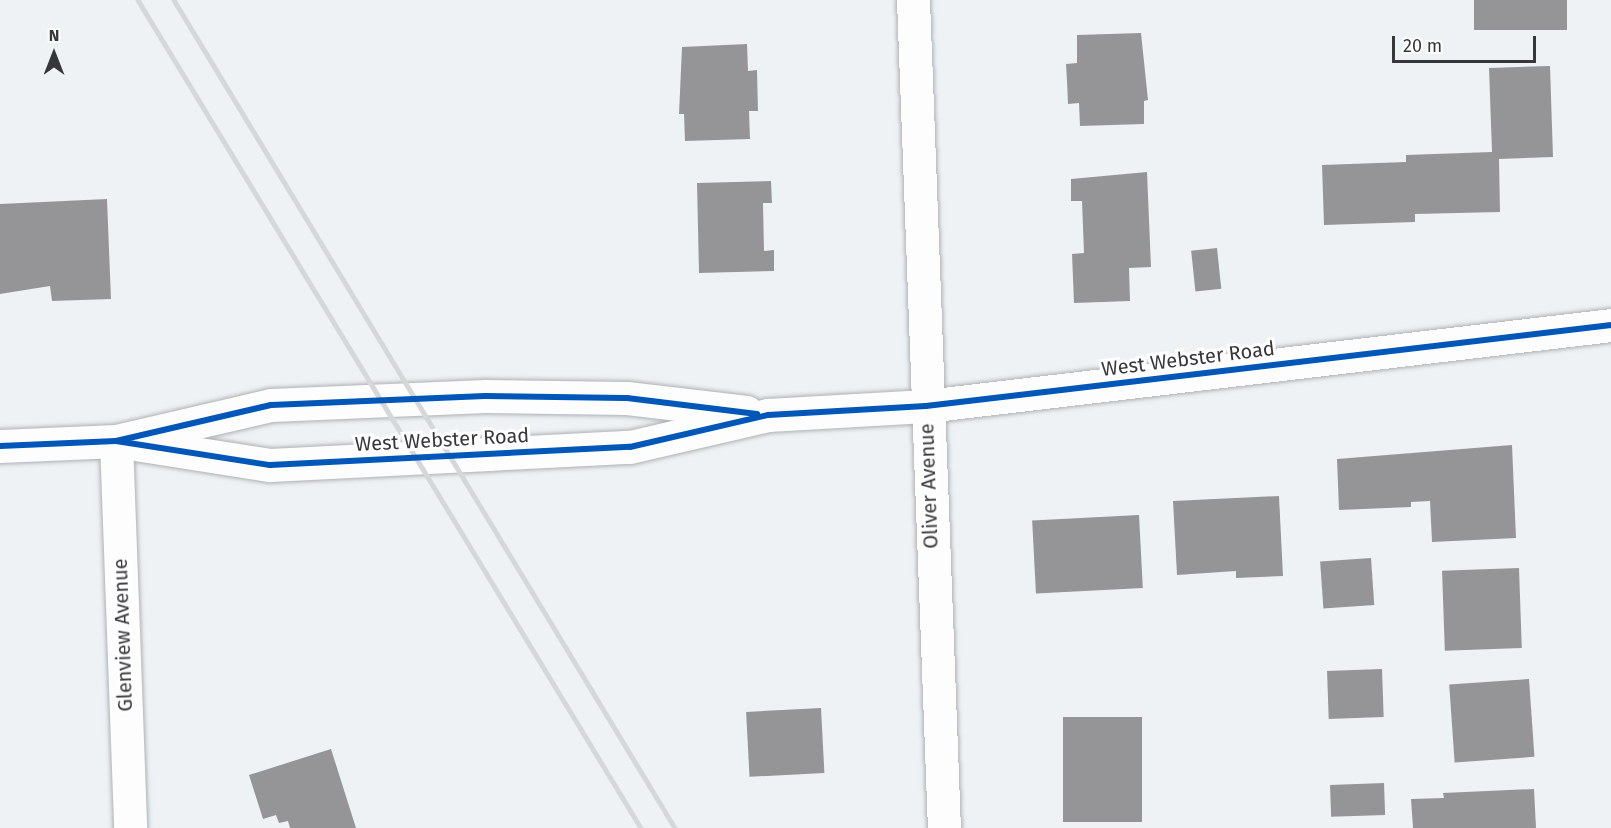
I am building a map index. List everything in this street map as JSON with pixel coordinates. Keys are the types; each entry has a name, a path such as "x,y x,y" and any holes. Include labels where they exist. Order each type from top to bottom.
{"street":[{"name":"Oliver Avenue","path":"914,0 926,406 944,828"},
{"name":"West Webster Road","path":"0,446 116,441 282,464 630,447 768,415 926,406 1611,325"},
{"name":"West Webster Road","path":"116,441 271,405 473,396 627,398 768,415"},
{"name":"Glenview Avenue","path":"116,441 130,828"}],"building":[{"path":"1474,0 1567,0 1567,30 1474,30"},
{"path":"1141,33 1148,100 1144,101 1144,124 1080,126 1079,103 1068,104 1066,64 1077,63 1077,35"},
{"path":"747,44 748,71 757,70 758,111 749,111 750,139 685,141 684,114 679,114 682,47"},
{"path":"1550,66 1553,157 1499,159 1500,212 1415,214 1415,222 1324,225 1322,165 1406,162 1406,155 1492,152 1489,68"},
{"path":"1147,172 1151,267 1129,268 1130,301 1074,303 1072,254 1084,253 1082,201 1071,201 1071,179"},
{"path":"771,181 772,203 763,203 764,251 774,250 774,271 699,273 697,183"},
{"path":"107,199 111,299 52,301 50,286 0,294 0,204"},
{"path":"1217,248 1221,289 1195,291 1191,251"},
{"path":"1512,445 1516,538 1432,542 1430,501 1411,502 1411,507 1339,510 1337,459"},
{"path":"1279,496 1283,576 1236,578 1236,571 1177,575 1173,501"},
{"path":"1139,515 1143,588 1036,593 1032,521"},
{"path":"1371,558 1374,605 1323,608 1320,562"},
{"path":"1519,568 1522,648 1445,651 1442,571"},
{"path":"1382,669 1384,717 1329,719 1327,671"},
{"path":"1529,679 1534,757 1455,762 1449,685"},
{"path":"821,708 824,773 750,777 746,712"},
{"path":"1063,717 1142,717 1142,822 1063,822"},
{"path":"331,749 356,828 290,828 288,821 279,823 276,815 263,819 249,775"},
{"path":"1384,783 1385,815 1331,817 1330,785"},
{"path":"1534,789 1536,828 1413,828 1411,799 1444,798 1443,793"}],"railway":[{"path":"138,0 641,828"},
{"path":"174,0 675,828"}],"cycle path":[{"path":"116,441 270,465 630,447 768,415 926,406 1611,325"},
{"path":"0,446 116,441 271,405 485,396 627,398 757,414"}]}
